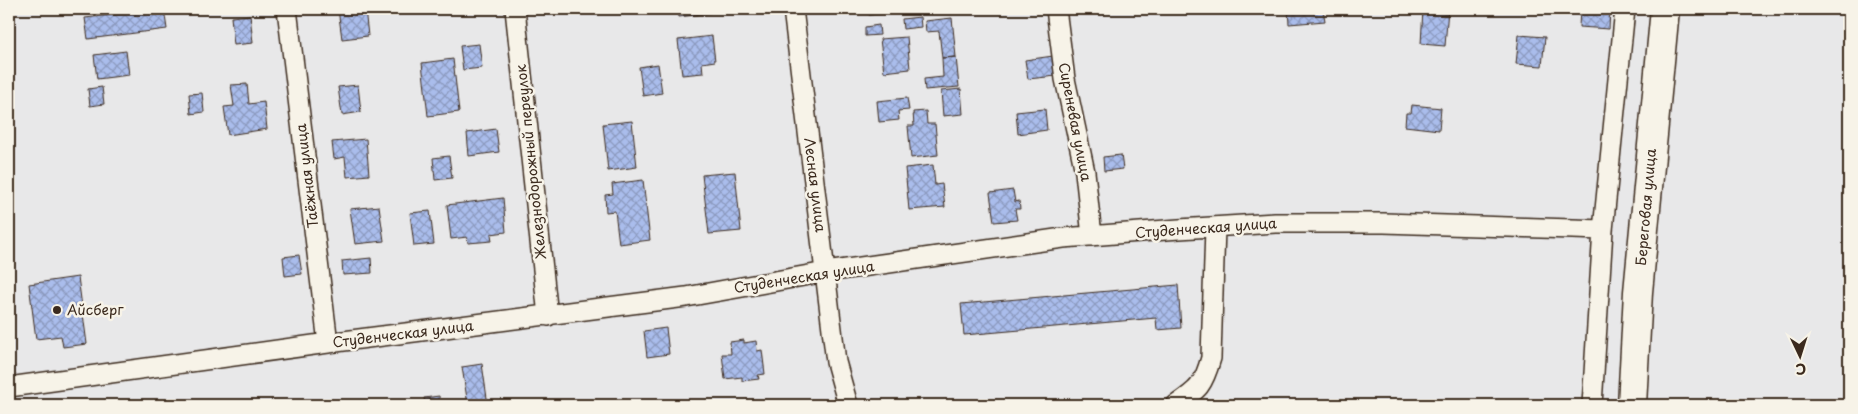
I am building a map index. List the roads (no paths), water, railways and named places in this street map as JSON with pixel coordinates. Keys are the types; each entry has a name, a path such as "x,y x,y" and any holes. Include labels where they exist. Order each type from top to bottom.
{"main road":[{"name":"Береговая улица","path":"1632,405 1638,292 1666,9"},
{"name":"Береговая улица","path":"1650,405 1656,293 1683,9"}],"street":[{"name":"Таёжная улица","path":"287,9 328,343"},
{"name":"Железнодорожный переулок","path":"514,9 548,316"},
{"name":"Лесная улица","path":"793,9 836,362 835,405"},
{"name":"Сиреневая улица","path":"1056,9 1065,79 1086,172 1092,236"},
{"path":"1592,405 1603,230 1624,9"},
{"name":"Студенческая улица","path":"9,387 328,343 686,297 826,272 1092,236 1275,223 1384,223 1603,230"},
{"path":"1176,405 1195,392 1206,376 1212,358 1215,227"},
{"name":"Лесная улица","path":"836,362 848,405"}],"place":[{"name":"Айсберг","path":"57,310"}]}
